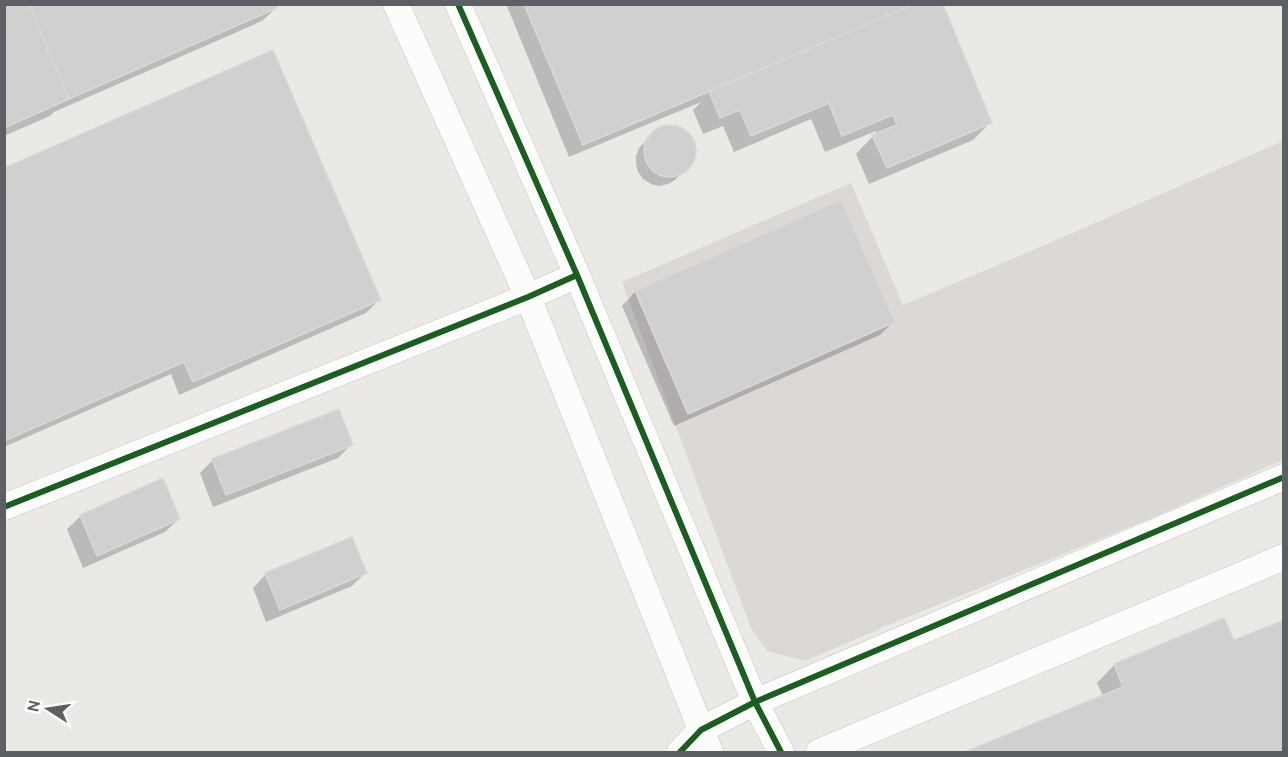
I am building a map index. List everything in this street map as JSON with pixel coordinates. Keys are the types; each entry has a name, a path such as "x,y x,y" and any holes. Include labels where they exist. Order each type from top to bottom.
{"street":[{"path":"396,4 528,297 705,741"},
{"path":"458,4 578,275 755,702 781,753"},
{"path":"4,507 578,275"},
{"path":"680,753 705,741 755,702 1284,477"},
{"path":"819,753 1284,557"}],"shaded area":[{"path":"1283,141 1283,460 1154,517 805,661 767,651 751,628 622,282 851,183 903,305"}],"building":[{"path":"4,4 29,4 69,99 4,128"},
{"path":"29,4 276,4 277,8 69,99"},
{"path":"524,4 915,4 583,145"},
{"path":"915,4 943,4 992,123 887,168 872,135 897,125 893,115 842,136 829,103 751,136 740,110 720,118 709,91"},
{"path":"273,50 381,300 193,382 184,362 4,441 4,168"},
{"path":"670,125 680,127 688,133 694,141 696,151 694,161 688,169 680,175 670,177 660,175 652,169 646,161 644,151 646,141 652,133 660,127"},
{"path":"841,200 895,322 688,414 635,291"},
{"path":"339,409 353,445 226,495 212,459"},
{"path":"163,478 180,519 97,556 80,515"},
{"path":"352,537 367,573 280,610 265,573"},
{"path":"1224,618 1234,640 1284,620 1284,752 967,752 1123,687 1114,664"}],"cycle path":[{"path":"458,4 577,275 755,702 781,752"},
{"path":"4,507 528,297 577,275"},
{"path":"680,752 701,730 755,702 1284,477"}]}
